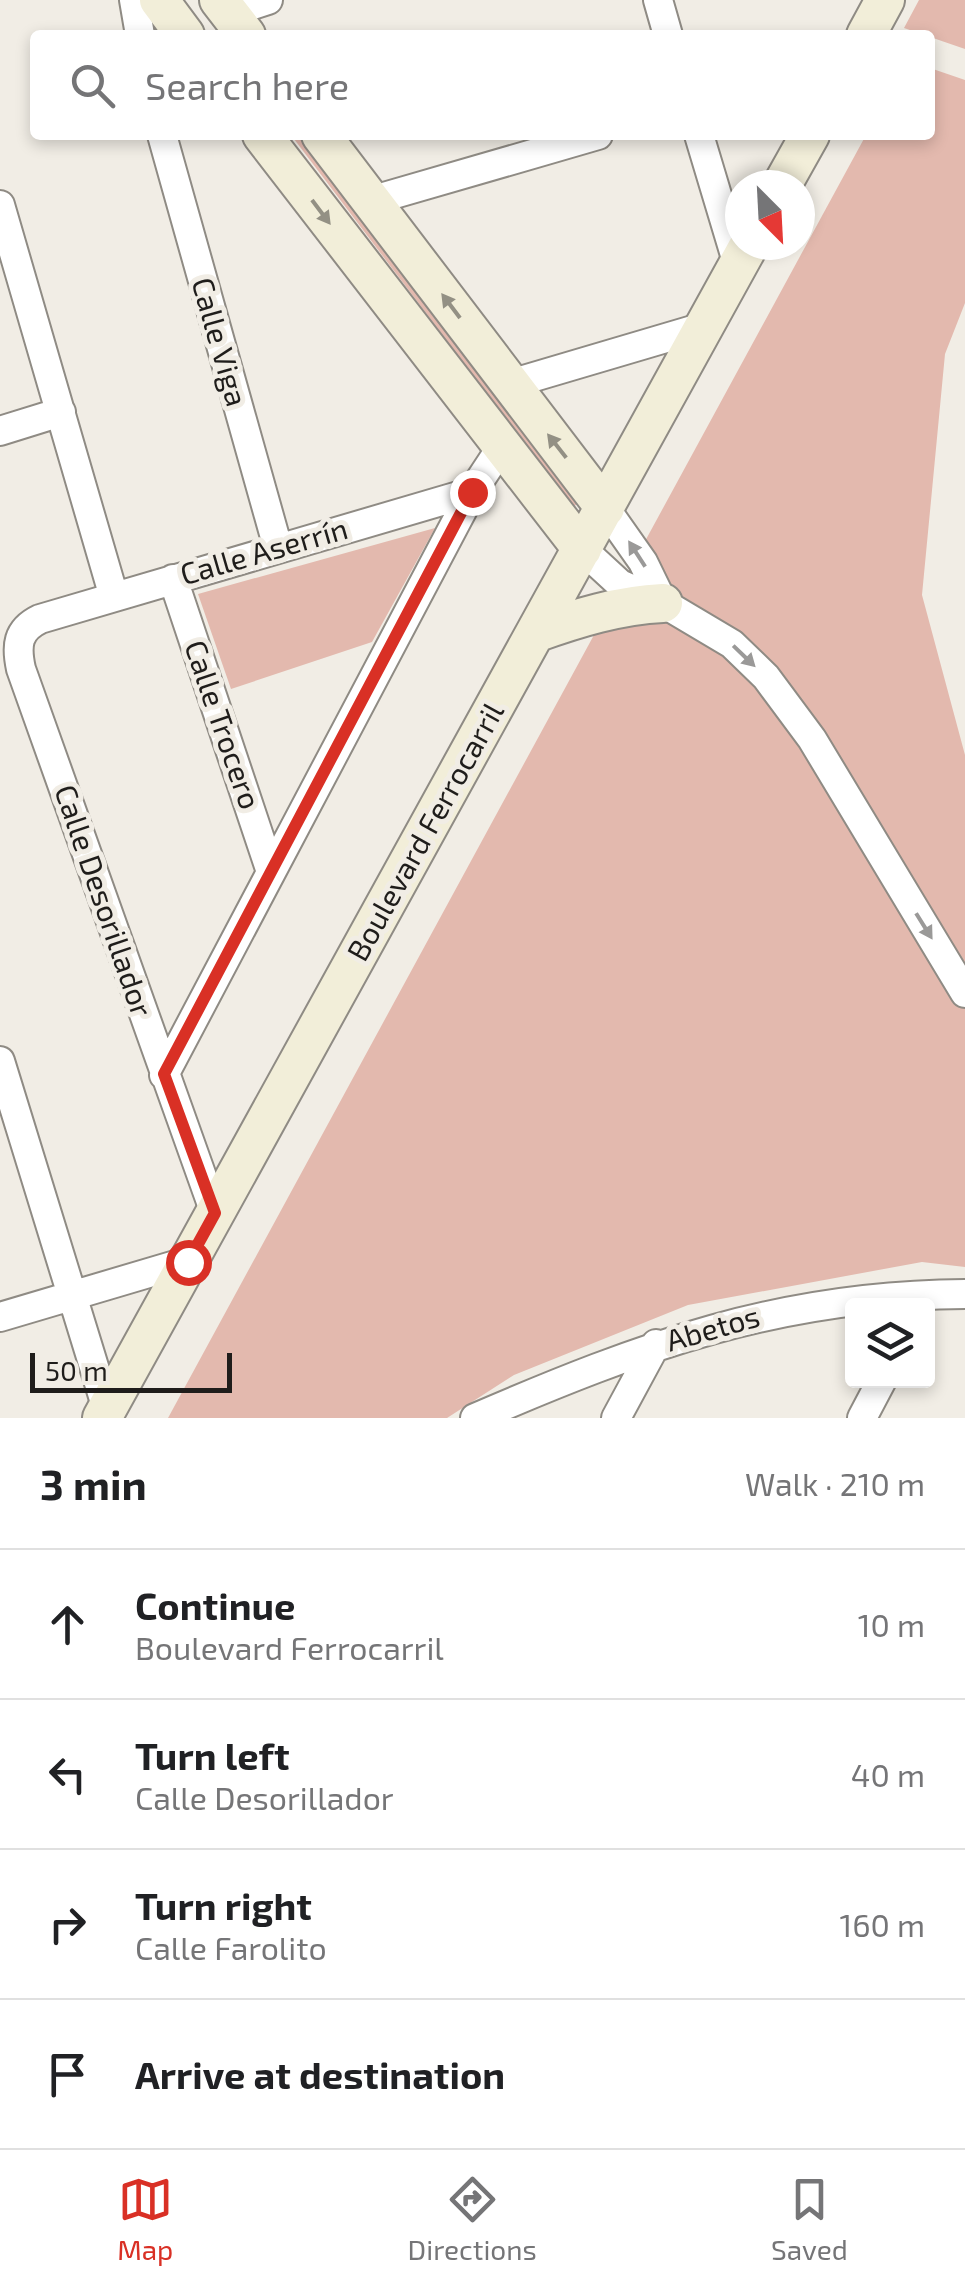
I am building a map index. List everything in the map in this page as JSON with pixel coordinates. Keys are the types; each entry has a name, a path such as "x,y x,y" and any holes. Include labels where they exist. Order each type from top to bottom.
{"main road":[{"path":"158,0 181,30"},
{"path":"869,30 885,0"},
{"path":"266,140 582,549"},
{"path":"324,140 605,508"},
{"path":"790,170 807,140"},
{"name":"Boulevard Ferrocarril","path":"105,1414 740,260"},
{"path":"536,633 584,616 664,603"}],"street":[{"path":"134,0 139,30"},
{"path":"658,0 667,30"},
{"name":"Calle Viga","path":"163,140 278,548"},
{"path":"370,201 581,140"},
{"path":"700,140 725,207"},
{"path":"0,205 114,597"},
{"path":"510,384 703,327"},
{"path":"0,431 61,412"},
{"path":"164,1074 472,492 501,448"},
{"name":"Calle Aserrín","path":"18,643 28,625 40,619 472,492"},
{"path":"605,508 643,562 664,603"},
{"path":"582,549 620,584 664,603 732,644 766,677 812,738 965,992"},
{"name":"Calle Trocero","path":"172,578 271,872"},
{"name":"Calle Desorillador","path":"18,643 21,670 215,1213"},
{"path":"0,1061 105,1414"},
{"path":"0,1318 188,1262"},
{"name":"Abetos","path":"935,1298 965,1294"},
{"name":"Abetos","path":"474,1418 656,1344 714,1326 811,1305 845,1303"},
{"path":"616,1418 656,1344"},
{"path":"862,1418 878,1388"}],"shaded area":[{"path":"919,0 965,0 965,49 935,39 935,30 904,28"},
{"path":"935,70 965,80 965,303 945,354 922,595 965,755 965,1267 922,1262 688,1305 514,1375 447,1418 168,1418 798,260 815,260 815,229 863,140 935,140"},
{"path":"295,140 312,140 583,500 573,507"},
{"path":"435,528 372,642 231,689 198,594"}],"route":[{"path":"188,1262 215,1213 164,1074 472,492"}]}
